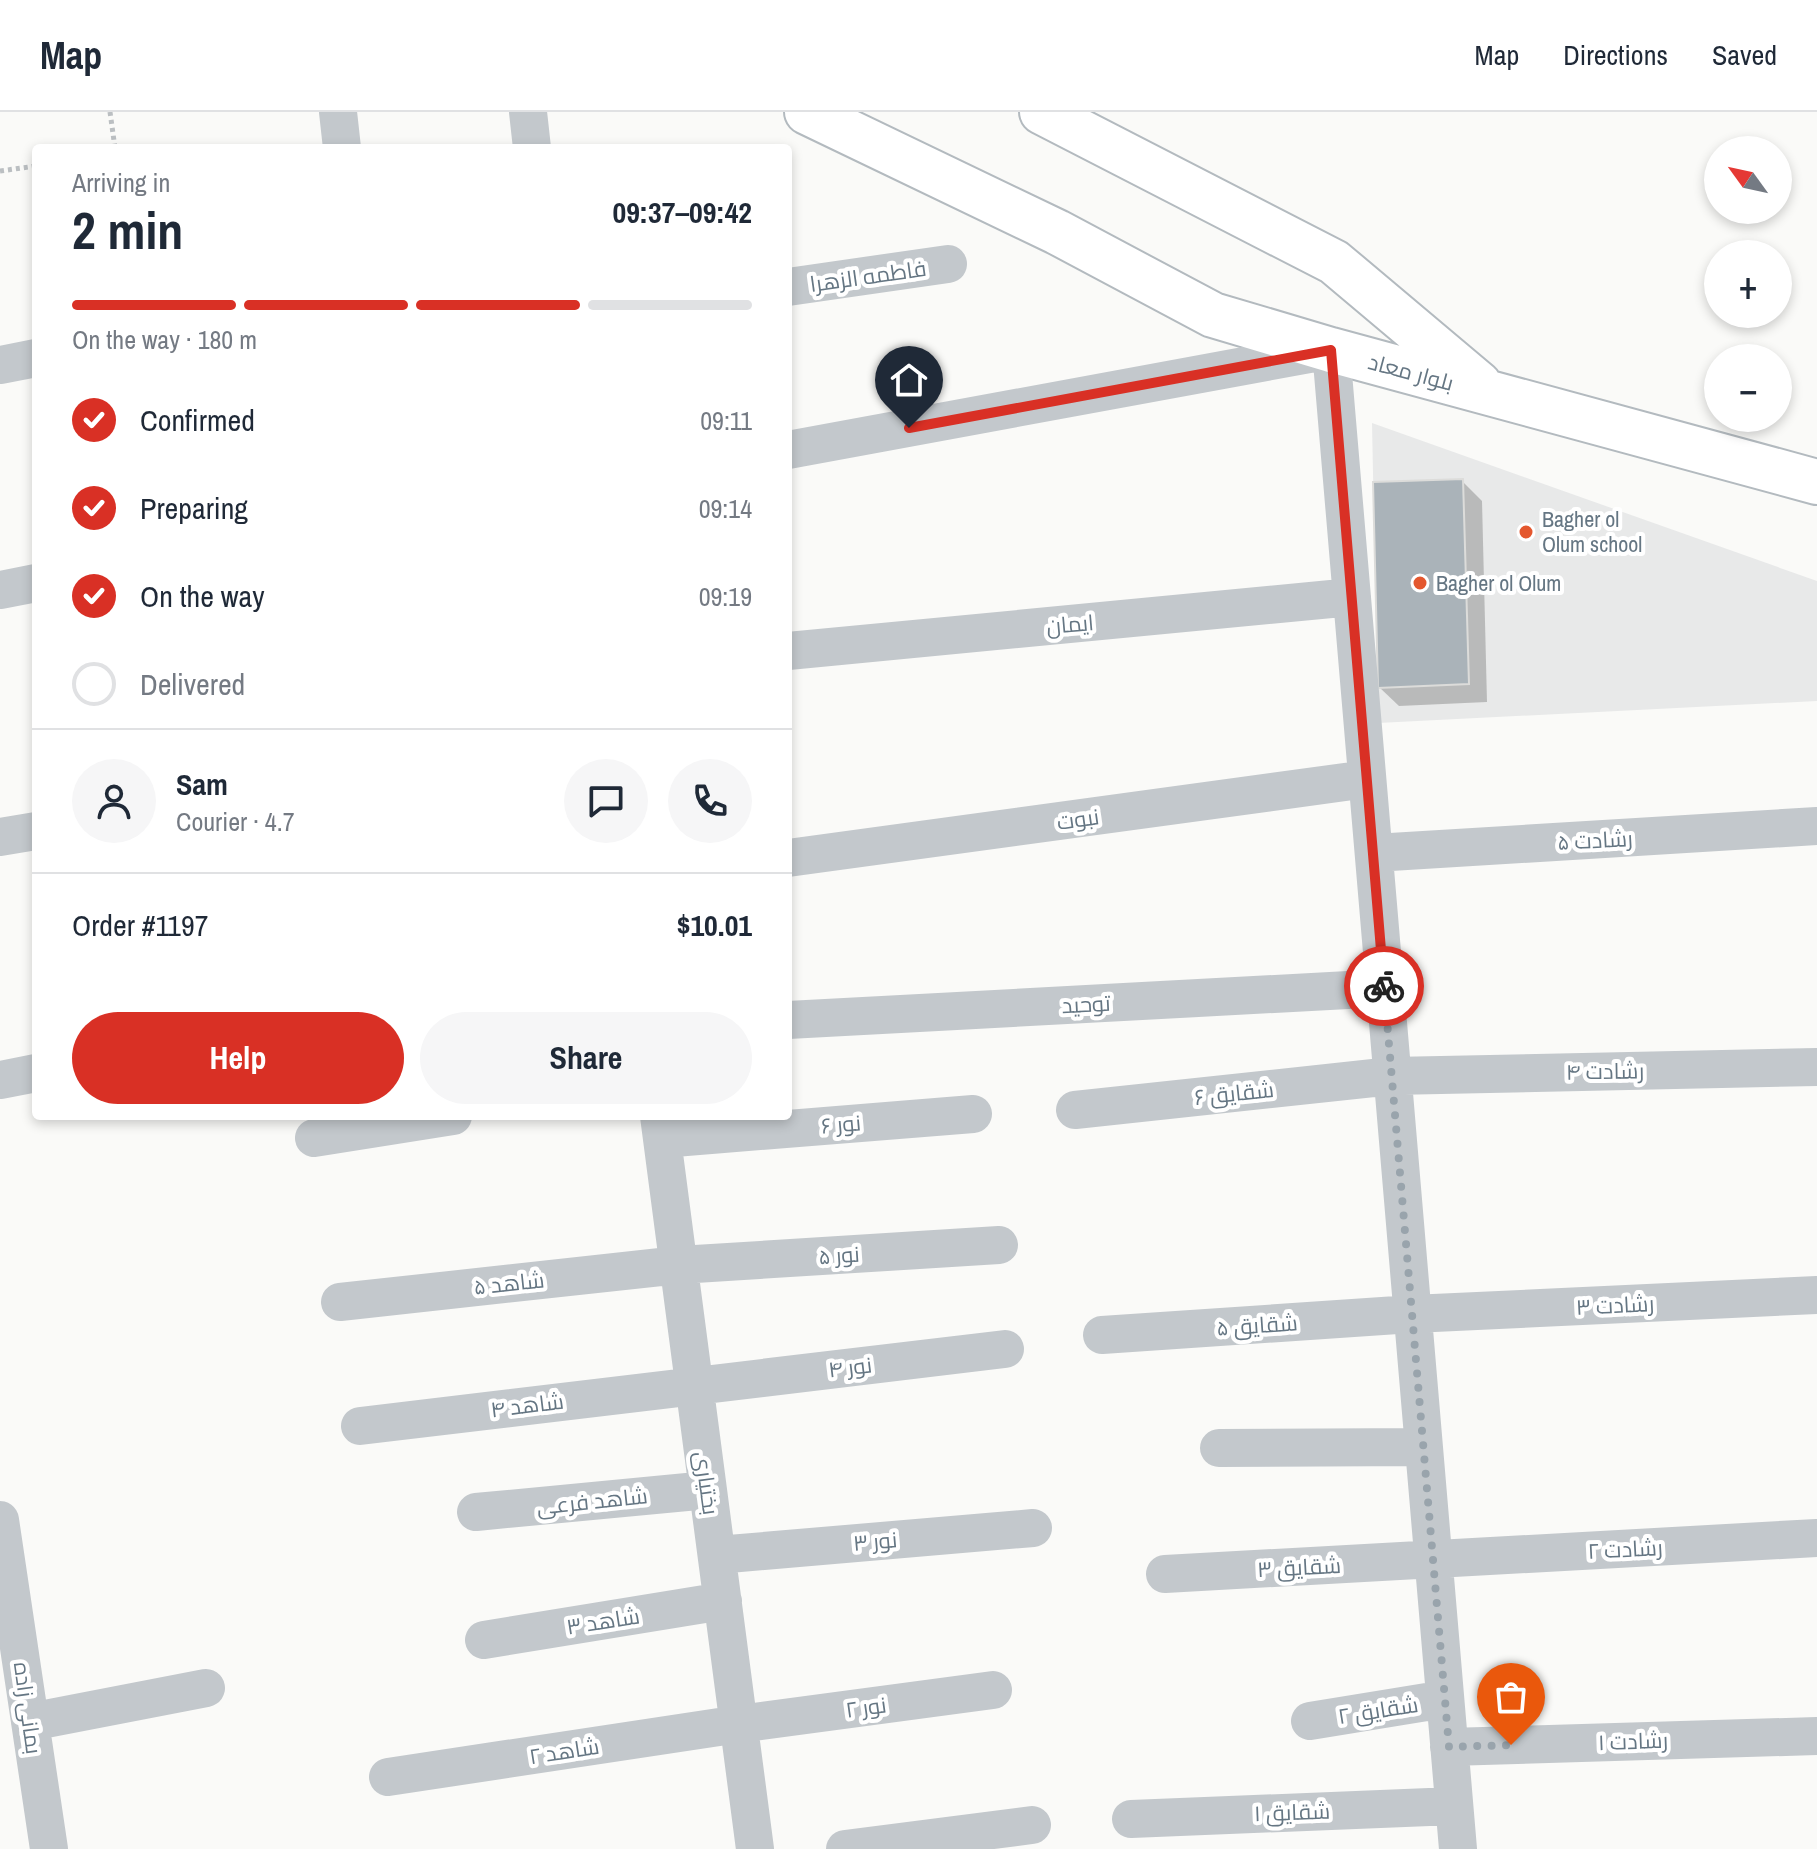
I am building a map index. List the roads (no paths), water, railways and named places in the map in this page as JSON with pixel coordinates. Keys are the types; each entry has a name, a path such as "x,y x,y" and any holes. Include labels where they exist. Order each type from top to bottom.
{"street":[{"path":"338,112 342,144"},
{"path":"528,112 532,144"},
{"name":"بلوار معاد","path":"807,112 1057,232 1213,315 1817,482"},
{"path":"1042,112 1334,262 1490,393"},
{"name":"فاطمه الزهرا","path":"792,286 948,264"},
{"path":"792,449 1331,350 1458,1849"},
{"path":"0,365 32,359"},
{"path":"0,590 32,584"},
{"name":"ایمان","path":"792,651 1352,597"},
{"name":"نبوت","path":"792,857 1367,779"},
{"name":"رشادت ۵","path":"1374,853 1817,826"},
{"path":"0,837 32,832"},
{"name":"توحید","path":"792,1020 1385,988"},
{"name":"رشادت ۴","path":"1392,1076 1817,1067"},
{"path":"0,1080 32,1074"},
{"name":"شقایق ۶","path":"1075,1110 1392,1076"},
{"name":"نور ۶","path":"661,1127 973,1114"},
{"path":"314,1138 428,1120"},
{"name":"بختیاری","path":"661,1127 755,1849"},
{"name":"نور ۵","path":"679,1265 999,1245"},
{"name":"شاهد ۵","path":"340,1302 679,1265"},
{"name":"رشادت ۳","path":"1412,1314 1817,1295"},
{"name":"شقایق ۵","path":"1102,1335 1412,1314"},
{"name":"نور ۴","path":"695,1385 1005,1349"},
{"name":"شاهد ۴","path":"360,1426 695,1385"},
{"path":"1219,1448 1424,1447"},
{"name":"شاهد فرعی","path":"476,1512 708,1490"},
{"name":"بمانی زاده","path":"0,1520 49,1849"},
{"name":"نور ۳","path":"717,1555 1033,1528"},
{"name":"رشادت ۲","path":"1434,1560 1817,1538"},
{"name":"شقایق ۳","path":"1165,1574 1434,1560"},
{"name":"شاهد ۳","path":"484,1640 723,1601"},
{"path":"30,1722 206,1688"},
{"name":"نور ۲","path":"739,1724 993,1690"},
{"name":"شقایق ۲","path":"1310,1721 1445,1699"},
{"name":"شاهد ۲","path":"388,1777 739,1724"},
{"name":"رشادت ۱","path":"1449,1747 1817,1736"},
{"name":"شقایق ۱","path":"1131,1819 1454,1806"},
{"path":"845,1849 1032,1825"}],"place":[{"name":"Bagher ol Olum school","path":"1526,532"},
{"name":"Bagher ol Olum","path":"1420,583"}]}
